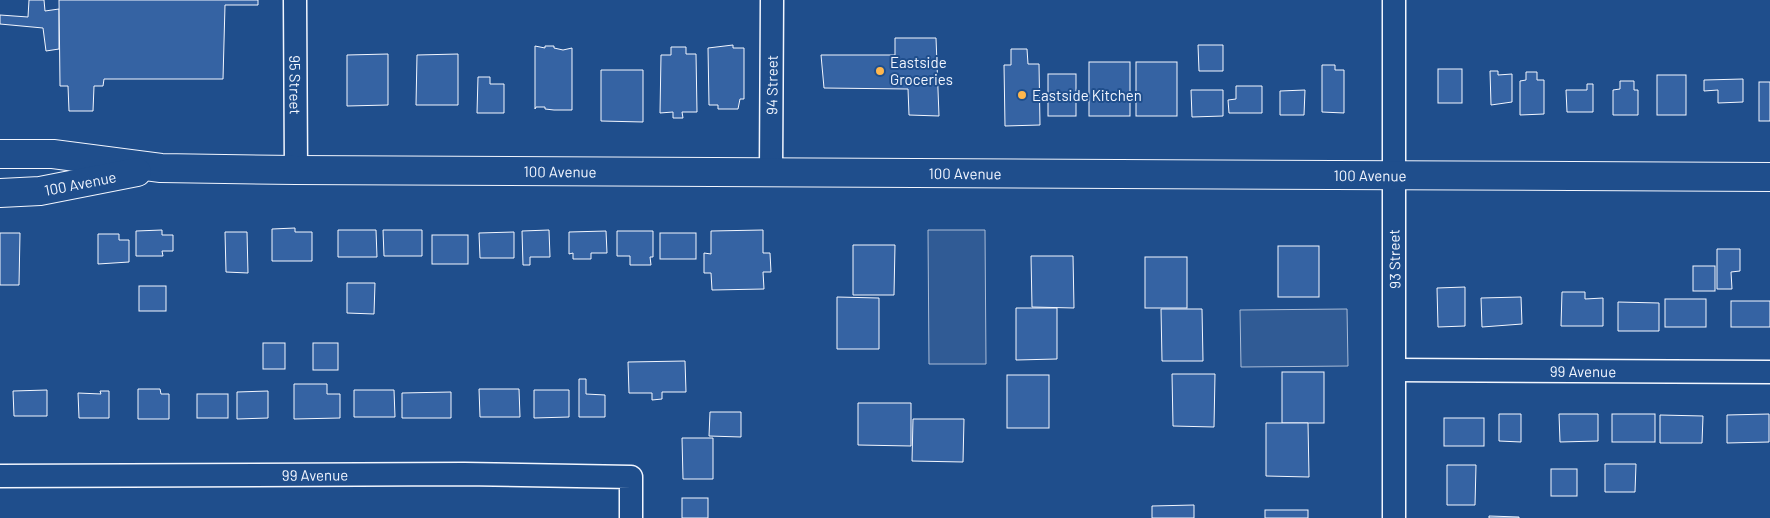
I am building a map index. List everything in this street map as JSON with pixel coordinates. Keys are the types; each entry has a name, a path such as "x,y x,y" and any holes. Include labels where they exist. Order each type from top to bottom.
{"main road":[{"name":"100 Avenue","path":"0,154 53,154 161,168 296,170 1770,177"},
{"name":"100 Avenue","path":"0,193 40,191 161,168"}],"street":[{"name":"95 Street","path":"295,0 296,170"},
{"name":"94 Street","path":"771,171 772,0"},
{"name":"93 Street","path":"1394,0 1394,518"},
{"name":"99 Avenue","path":"1395,370 1770,372"},
{"name":"99 Avenue","path":"0,476 464,474 631,477 631,518"}],"shaded area":[{"path":"928,230 985,230 986,364 929,364"},
{"path":"1347,309 1348,366 1241,367 1240,310"}],"building":[{"path":"29,0 44,0 45,11 59,9 59,49 46,51 43,28 0,24 0,15 28,17"},
{"path":"59,0 258,0 258,5 225,5 223,79 104,79 103,86 94,86 93,111 69,111 68,86 60,86"},
{"name":"Eastside Groceries","path":"895,38 936,38 939,116 909,115 908,89 824,88 821,55 895,55"},
{"path":"733,45 733,48 744,48 744,99 740,99 738,109 718,109 718,105 709,105 708,48"},
{"path":"1198,45 1223,45 1223,71 1199,71"},
{"path":"535,46 545,48 545,46 554,46 554,48 563,50 572,48 572,110 545,109 545,107 536,107 535,109"},
{"path":"671,47 686,47 686,54 696,54 697,112 682,112 683,118 673,118 673,112 660,113 661,55 671,55"},
{"name":"Eastside Kitchen","path":"1011,49 1027,49 1028,64 1039,64 1040,125 1005,126 1004,65 1011,65"},
{"path":"388,54 388,105 347,106 347,55"},
{"path":"458,54 458,105 416,105 417,55"},
{"path":"1089,62 1130,62 1130,116 1089,116"},
{"path":"1136,62 1177,62 1177,116 1136,116"},
{"path":"1322,65 1335,65 1335,70 1344,70 1344,113 1322,112"},
{"path":"1438,69 1462,69 1462,103 1438,103"},
{"path":"601,70 643,70 643,122 601,121"},
{"path":"1490,71 1498,71 1498,75 1512,74 1512,102 1491,105"},
{"path":"1526,72 1537,72 1537,80 1544,80 1544,114 1520,115 1520,81 1526,80"},
{"path":"1048,74 1076,74 1076,116 1048,116"},
{"path":"1657,75 1686,75 1686,115 1657,115"},
{"path":"478,77 490,77 490,84 504,84 504,113 477,113"},
{"path":"1743,79 1743,102 1718,103 1718,90 1704,91 1704,80"},
{"path":"1620,81 1634,81 1634,90 1638,90 1638,115 1613,115 1613,90 1620,89"},
{"path":"1759,82 1770,82 1770,121 1759,121"},
{"path":"1587,84 1593,84 1593,112 1567,112 1566,90 1587,90"},
{"path":"1236,86 1262,86 1262,113 1229,113 1228,100 1236,99"},
{"path":"1191,90 1223,90 1223,116 1192,117"},
{"path":"1305,90 1304,115 1280,115 1280,91"},
{"path":"295,228 295,232 312,232 312,261 272,261 272,229"},
{"path":"162,230 162,235 173,235 173,251 162,251 163,256 136,256 136,231"},
{"path":"338,230 376,230 377,257 338,257"},
{"path":"383,230 422,230 422,256 384,256"},
{"path":"549,230 550,257 530,257 530,265 523,265 522,231"},
{"path":"763,230 763,253 770,253 771,272 763,272 764,289 712,290 711,273 704,273 704,253 711,254 711,231"},
{"path":"606,231 607,253 591,253 591,259 573,259 573,253 569,254 569,232"},
{"path":"617,231 653,231 653,257 650,257 651,265 630,265 630,256 617,256"},
{"path":"225,232 247,232 248,273 226,272"},
{"path":"514,232 514,258 480,258 479,233"},
{"path":"0,233 20,233 19,285 0,285"},
{"path":"660,233 696,233 696,259 660,259"},
{"path":"98,234 119,234 119,240 129,240 129,262 98,264"},
{"path":"432,235 468,235 468,264 432,264"},
{"path":"853,245 895,245 894,295 853,295"},
{"path":"1278,246 1319,246 1319,297 1278,297"},
{"path":"1717,249 1740,249 1740,271 1731,272 1732,289 1717,289"},
{"path":"1031,256 1073,256 1074,308 1032,307"},
{"path":"1145,257 1187,257 1187,308 1145,308"},
{"path":"1693,266 1715,266 1715,291 1693,291"},
{"path":"347,283 375,283 374,314 347,313"},
{"path":"139,286 166,286 166,311 139,311"},
{"path":"1465,287 1465,326 1438,327 1437,288"},
{"path":"1562,292 1585,292 1585,299 1603,298 1603,326 1561,326"},
{"path":"837,297 879,298 879,349 837,349"},
{"path":"1521,297 1522,324 1482,327 1481,298"},
{"path":"1665,299 1706,299 1706,327 1665,327"},
{"path":"1731,301 1770,301 1770,327 1731,327"},
{"path":"1618,302 1659,303 1659,331 1618,331"},
{"path":"1016,308 1057,308 1057,359 1016,360"},
{"path":"1161,309 1202,309 1203,361 1162,361"},
{"path":"263,343 285,343 285,369 263,369"},
{"path":"313,343 338,343 338,370 313,370"},
{"path":"685,361 686,392 662,392 662,399 652,400 652,393 629,393 628,362"},
{"path":"1282,372 1324,372 1324,423 1282,423"},
{"path":"1172,374 1215,374 1214,427 1173,426"},
{"path":"1007,375 1049,375 1049,428 1007,428"},
{"path":"579,379 586,379 586,394 605,395 605,417 579,417"},
{"path":"294,384 327,384 327,394 340,394 340,418 294,419"},
{"path":"138,389 160,389 161,394 169,394 169,419 138,419"},
{"path":"479,389 519,389 520,417 480,417"},
{"path":"47,390 47,416 14,416 13,391"},
{"path":"354,390 394,390 395,417 354,417"},
{"path":"534,390 569,390 569,417 534,418"},
{"path":"100,391 109,391 109,418 79,418 78,393 101,394"},
{"path":"268,391 268,418 237,419 237,392"},
{"path":"451,392 451,418 402,418 402,393"},
{"path":"197,394 228,394 228,418 197,418"},
{"path":"858,403 911,403 911,446 858,445"},
{"path":"710,412 741,412 741,437 709,436"},
{"path":"1499,414 1521,414 1521,442 1499,441"},
{"path":"1559,414 1598,414 1598,441 1560,442"},
{"path":"1612,414 1655,414 1655,442 1612,442"},
{"path":"1769,414 1769,442 1727,443 1727,415"},
{"path":"1660,415 1703,416 1702,443 1660,443"},
{"path":"1444,418 1484,418 1484,446 1444,446"},
{"path":"913,419 964,419 963,462 912,461"},
{"path":"1266,423 1308,423 1309,477 1266,476"},
{"path":"682,438 713,438 713,479 683,479"},
{"path":"1605,464 1636,464 1635,492 1605,492"},
{"path":"1447,465 1476,465 1475,505 1447,505"},
{"path":"1551,469 1577,469 1577,496 1551,496"},
{"path":"682,498 708,498 708,518 682,518"},
{"path":"1194,505 1194,518 1152,518 1152,506"},
{"path":"1265,510 1308,510 1308,518 1265,518"},
{"path":"1489,516 1519,517 1519,518 1489,518"}],"place":[{"name":"Eastside Groceries","path":"880,71"},
{"name":"Eastside Kitchen","path":"1022,95"}]}
